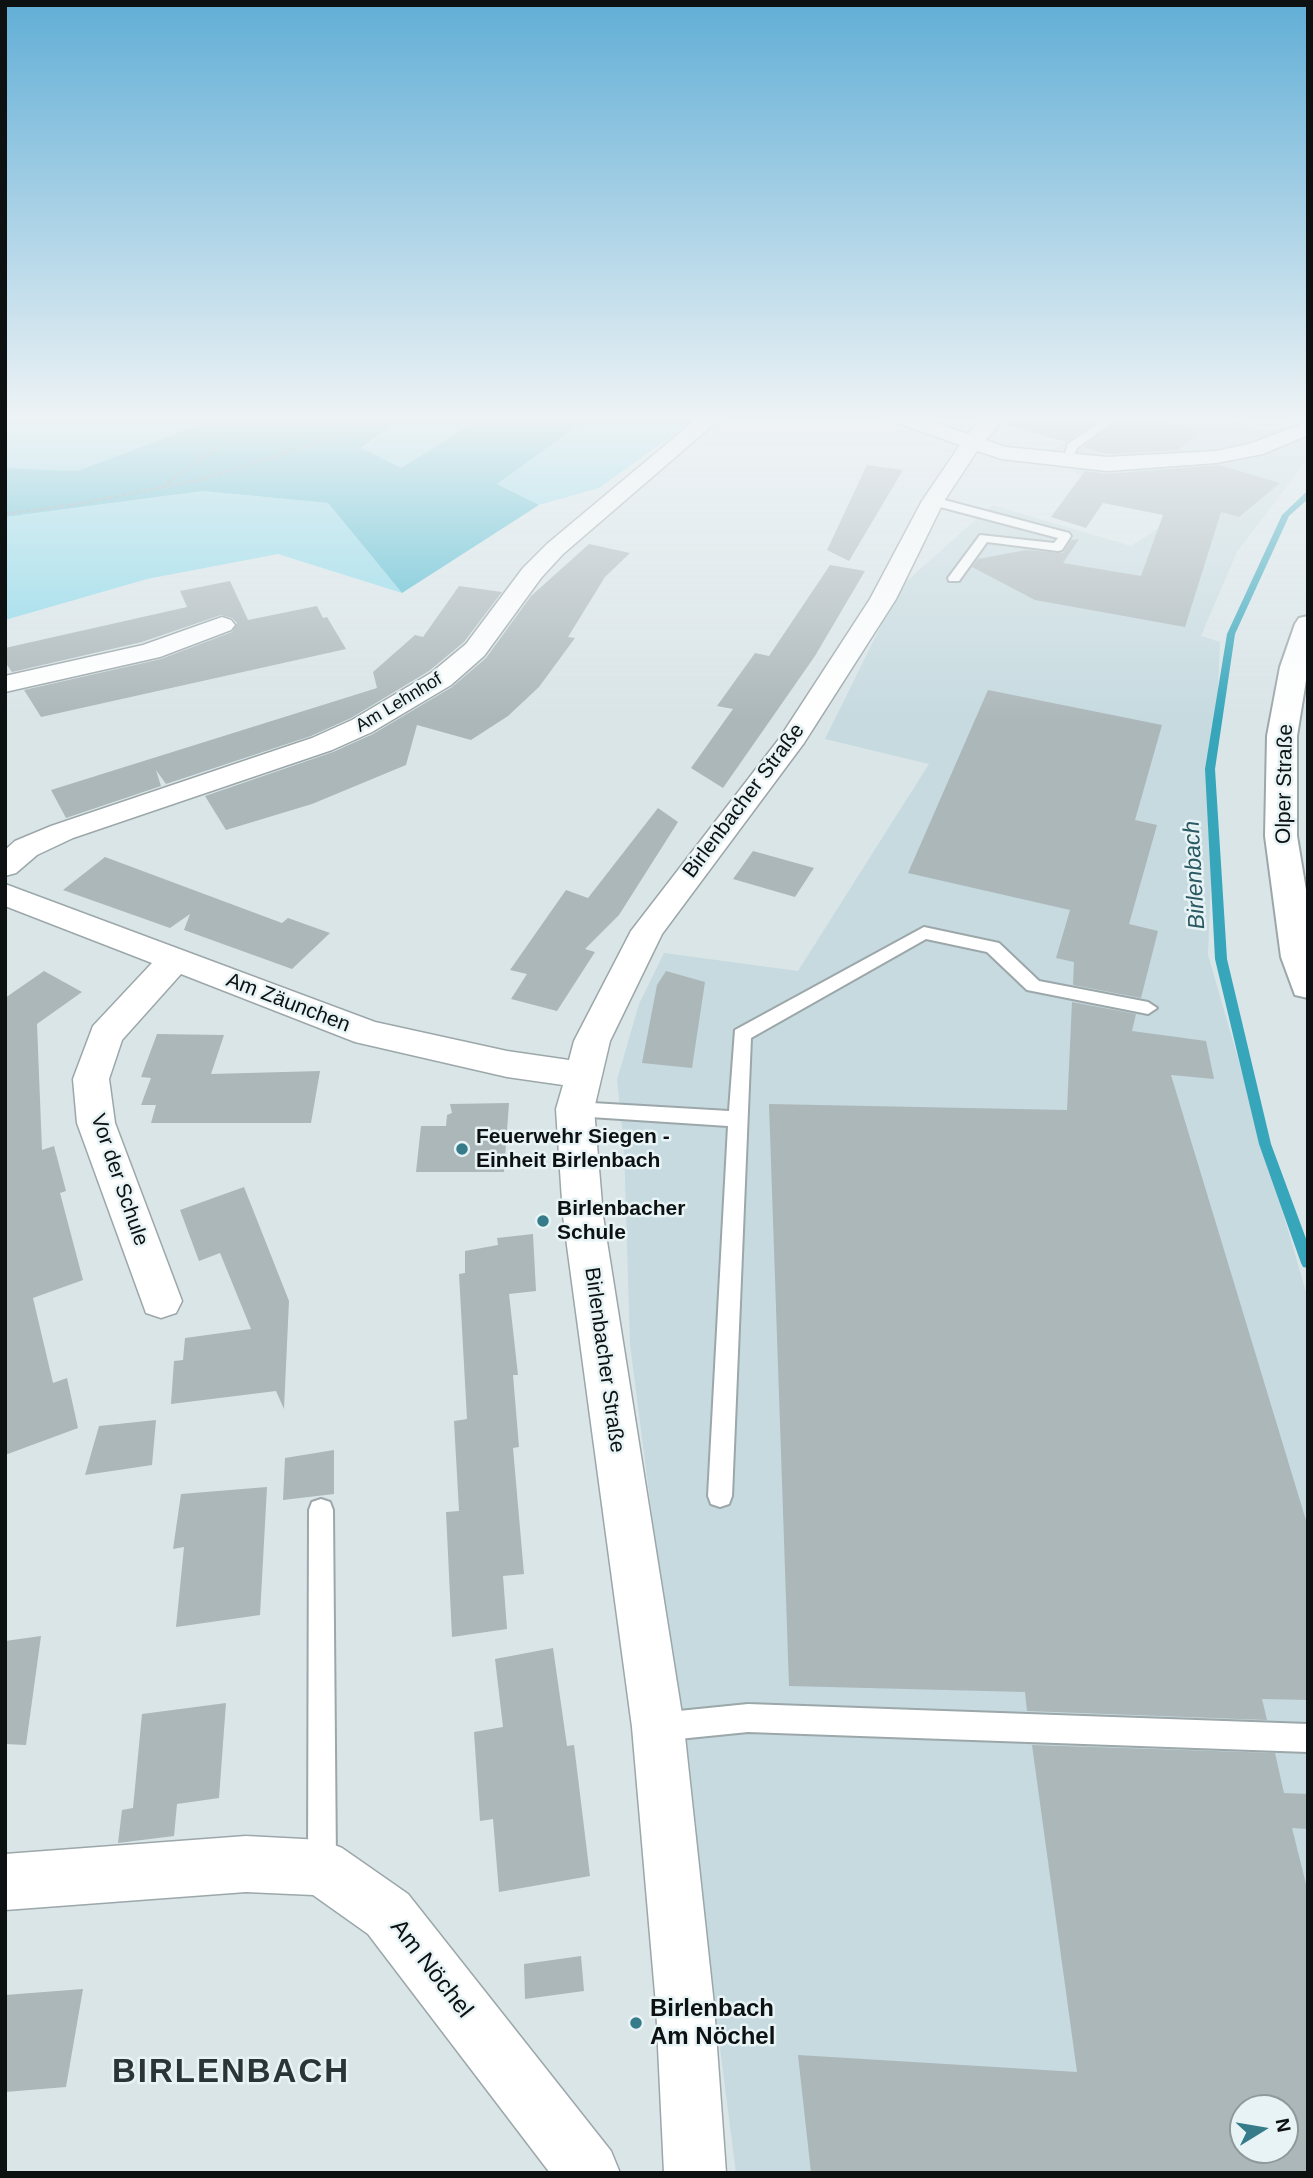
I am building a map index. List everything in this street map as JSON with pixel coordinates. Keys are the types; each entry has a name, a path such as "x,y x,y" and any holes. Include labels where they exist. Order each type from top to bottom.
{"main road":[{"name":"Olper Straße","path":"1308,624 1294,667 1282,736 1281,835 1299,957 1308,986"}],"street":[{"name":"Am Lehnhof","path":"5,866 26,848 62,832 322,744 362,726 442,679 475,650 532,573 555,549 592,518"},
{"name":"Birlenbacher Straße","path":"695,2173 685,2005 658,1727 583,1216 575,1109 592,1041 647,931 790,743 883,599 925,518"},
{"path":"5,684 151,651 222,625"},
{"name":"Am Zäunchen","path":"5,894 368,1033 507,1064 582,1075"},
{"name":"Vor der Schule","path":"162,1301 96,1123 91,1079 106,1035 175,959"},
{"path":"5,1882 246,1864 322,1868"},
{"name":"Am Nöchel","path":"322,1868 388,1914 589,2173"}],"lane":[{"path":"954,578 984,538 1058,547 1065,536 996,518"},
{"path":"720,1496 742,1035 924,933 992,947 1033,986 1148,1008"},
{"path":"575,1109 738,1119"},
{"path":"321,1510 322,1868"},
{"path":"658,1727 748,1718 1308,1738"}],"shaded area":[{"path":"5,518 340,518 402,593 278,554 147,579 5,620"},
{"path":"340,518 519,518 402,593"},
{"path":"978,518 1035,518 1131,546 1174,518 1263,518 1237,552 1201,636 1220,642 1208,955 1308,1299 1308,2173 736,2173 630,1344 624,1145 617,1080 639,1004 664,953 798,971 929,764 825,739 900,587"}],"building":[{"path":"842,518 875,518 849,561 827,550"},
{"path":"1053,518 1093,518 1086,528"},
{"path":"1162,518 1219,518 1185,627 1035,600 972,567 978,559 1026,550 1063,553 1071,540 1079,539 1063,563 1141,576"},
{"path":"589,544 630,553 605,577 568,637 575,638 539,687 508,716 471,740 417,725 406,765 312,804 226,830 205,796 333,752 373,734 452,687 486,658 531,596"},
{"path":"830,565 865,571 815,656 723,788 691,768 733,709 717,706 755,653 769,656"},
{"path":"230,581 248,620 317,606 323,618 327,617 346,649 41,717 24,690 161,659 232,632 237,623 232,618 221,615 142,642 12,672 5,662 5,648 187,607 180,591"},
{"path":"459,586 502,592 464,642 429,671 351,718 311,736 166,784 156,770 161,786 66,818 51,790 377,688 373,672 415,635 423,637"},
{"path":"988,690 1162,725 1135,820 1157,825 1129,924 1158,931 1141,998 1073,985 1074,962 1056,958 1070,910 908,873"},
{"path":"658,808 678,822 619,915 585,949 595,952 557,1011 511,999 527,974 510,970 566,890 588,898"},
{"path":"753,851 814,868 795,897 733,879"},
{"path":"105,857 282,923 288,918 330,933 292,969 184,930 190,914 170,928 63,890"},
{"path":"44,971 82,992 37,1024 42,1150 54,1146 66,1191 60,1193 83,1280 33,1298 53,1383 67,1378 78,1428 5,1455 5,998"},
{"path":"666,971 705,982 692,1068 642,1063 657,985"},
{"path":"1072,1002 1136,1014 1132,1031 1206,1041 1214,1079 1171,1075 1308,1527 1308,1700 1262,1699 1267,1720 1027,1711 1025,1692 789,1686 769,1104 1067,1110"},
{"path":"157,1034 224,1035 211,1074 320,1071 311,1123 151,1123 156,1105 141,1105 151,1078 141,1077"},
{"name":"Feuerwehr Siegen - Einheit Birlenbach","path":"509,1103 504,1172 416,1172 421,1126 446,1126 447,1115 452,1113 450,1104"},
{"path":"244,1187 289,1301 284,1409 276,1391 171,1404 174,1361 183,1360 185,1338 251,1329 220,1253 199,1261 180,1210"},
{"path":"533,1234 536,1291 509,1294 518,1375 513,1375 519,1447 513,1448 524,1574 503,1576 507,1629 452,1637 446,1512 459,1511 454,1421 467,1419 459,1274 465,1273 465,1251 498,1245 497,1238"},
{"path":"156,1420 152,1465 85,1475 99,1426"},
{"path":"334,1450 334,1494 283,1500 285,1458"},
{"path":"267,1487 260,1615 176,1627 184,1547 173,1549 181,1494"},
{"path":"41,1636 26,1745 5,1744 5,1641"},
{"path":"553,1648 567,1746 574,1745 590,1876 499,1892 493,1819 480,1821 474,1732 503,1727 495,1659"},
{"path":"226,1703 219,1798 177,1804 174,1836 118,1843 122,1810 133,1808 142,1714"},
{"path":"1032,1745 1275,1753 1284,1793 1308,1794 1308,1829 1292,1828 1308,1892 1308,2173 811,2173 798,2055 1077,2072"},
{"path":"581,1956 584,1991 525,1999 524,1964"},
{"path":"83,1989 66,2087 5,2092 5,1995"}],"waterway":[{"name":"Birlenbach","path":"1285,518 1231,634 1210,769 1221,959 1265,1144 1308,1263"}],"place":[{"name":"Feuerwehr Siegen - Einheit Birlenbach","path":"462,1149"},
{"name":"Birlenbacher Schule","path":"543,1221"},
{"name":"Birlenbach Am Nöchel","path":"636,2023"}],"district":[{"name":"BIRLENBACH","path":"231,2073"}]}
